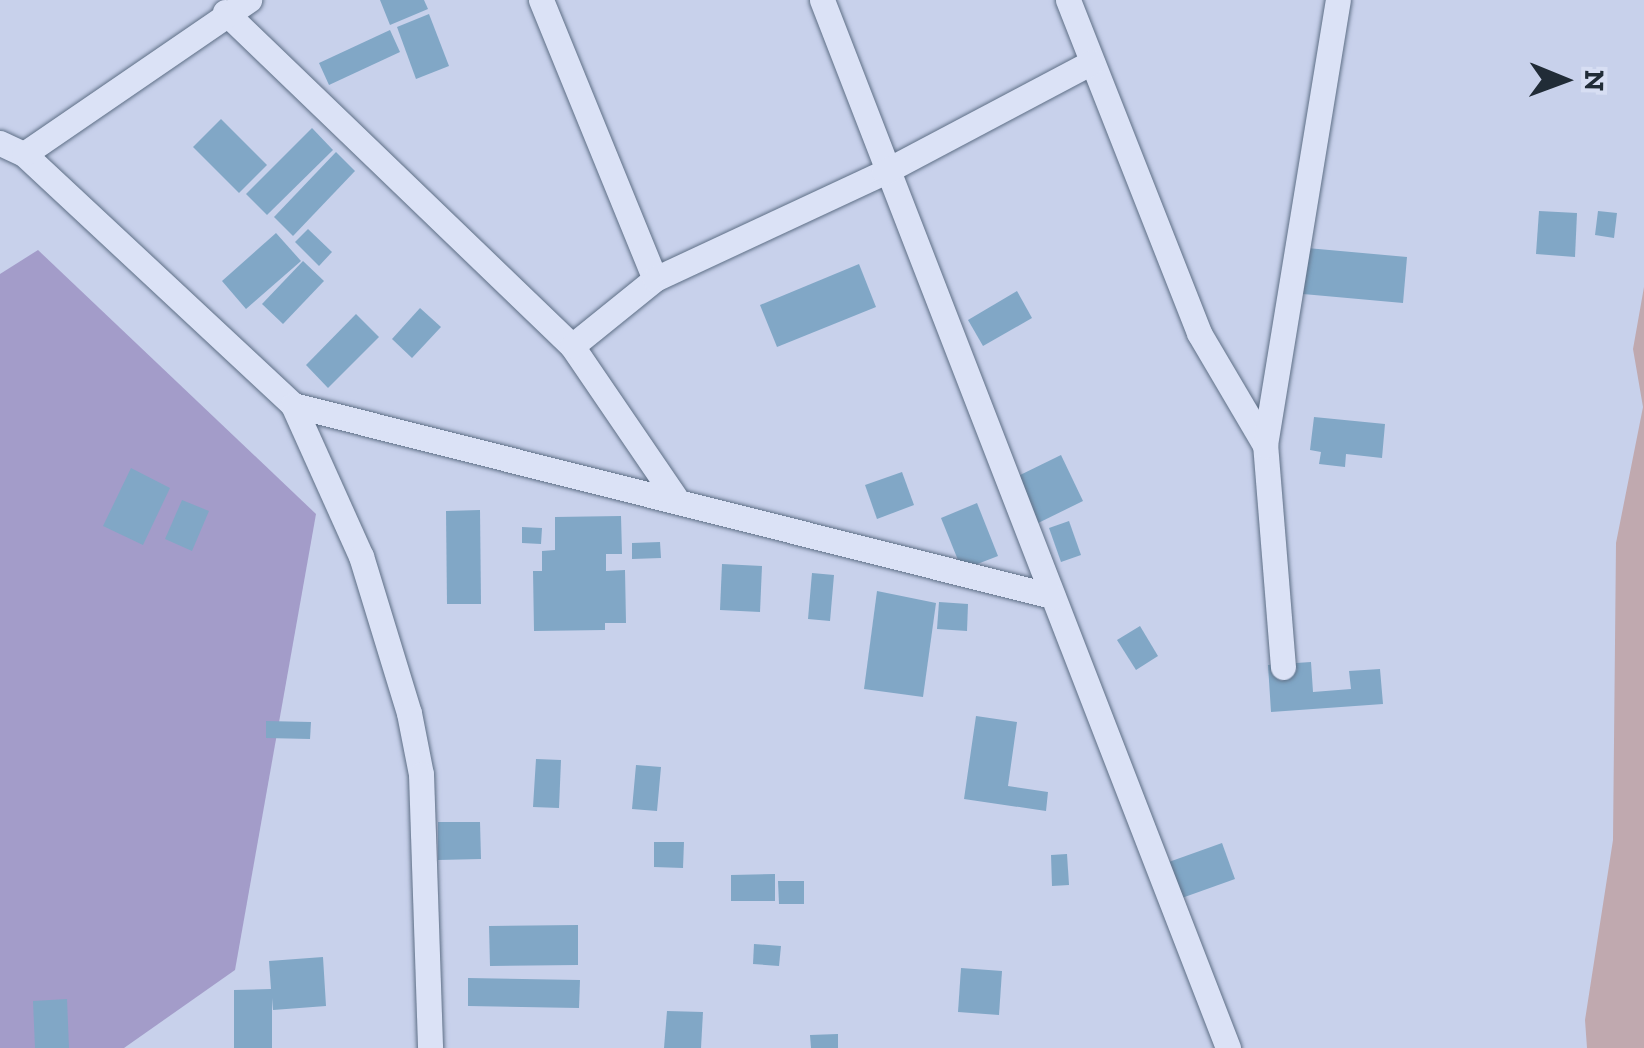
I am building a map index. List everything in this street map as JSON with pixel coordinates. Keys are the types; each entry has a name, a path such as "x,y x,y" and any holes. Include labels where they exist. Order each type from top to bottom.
{"street":[{"path":"249,0 12,148 292,405 362,556 409,713 421,774 430,1048"},
{"path":"541,0 655,280"},
{"path":"822,0 884,172 1228,1048"},
{"path":"1068,0 1199,333 1266,445"},
{"path":"1283,668 1266,445 1338,0"},
{"path":"225,12 572,346 676,497"},
{"path":"572,346 655,280 884,172 1092,62"},
{"path":"292,405 676,497 1052,596"}],"shaded area":[{"path":"38,250 316,514 235,970 124,1048 0,1048 0,274"},
{"path":"1644,287 1644,1048 1587,1048 1585,1020 1613,840 1616,543 1643,407 1633,349"}],"building":[{"path":"380,0 424,0 428,9 390,25"},
{"path":"429,14 449,66 416,79 397,27"},
{"path":"390,30 400,52 329,85 319,63"},
{"path":"221,119 267,165 239,193 193,147"},
{"path":"312,128 333,150 267,215 246,194"},
{"path":"336,152 355,171 293,236 274,217"},
{"path":"1539,211 1577,213 1575,257 1536,254"},
{"path":"1598,211 1617,213 1614,238 1595,235"},
{"path":"308,229 332,252 319,266 295,242"},
{"path":"276,233 301,261 246,309 222,281"},
{"path":"1307,248 1407,257 1403,303 1303,294"},
{"path":"303,261 324,281 283,324 262,304"},
{"path":"859,264 876,307 777,347 760,305"},
{"path":"1017,291 1032,318 983,346 968,320"},
{"path":"420,308 441,327 412,358 392,339"},
{"path":"356,314 379,337 328,388 306,365"},
{"path":"1314,417 1385,424 1382,458 1346,454 1345,467 1319,464 1321,452 1310,450"},
{"path":"1061,455 1083,501 1028,528 1006,482"},
{"path":"131,468 170,488 143,545 103,526"},
{"path":"902,472 914,505 877,519 865,485"},
{"path":"182,500 209,511 192,551 165,539"},
{"path":"977,503 998,556 962,570 941,518"},
{"path":"480,510 481,604 447,604 446,511"},
{"path":"621,516 622,554 606,554 606,571 625,570 626,623 605,623 605,630 534,631 533,571 542,571 542,551 555,550 555,517"},
{"path":"1069,521 1081,555 1061,562 1049,528"},
{"path":"522,527 542,528 541,544 522,543"},
{"path":"660,542 661,558 632,559 632,543"},
{"path":"722,564 762,566 760,612 720,610"},
{"path":"812,573 834,575 830,621 808,619"},
{"path":"877,591 936,603 923,697 864,689"},
{"path":"939,602 968,604 967,631 937,629"},
{"path":"1140,626 1158,656 1136,670 1117,640"},
{"path":"1311,662 1313,692 1351,689 1349,671 1380,669 1383,704 1271,712 1268,665"},
{"path":"976,716 1017,722 1008,786 1048,792 1046,811 964,799"},
{"path":"266,721 311,722 310,739 266,738"},
{"path":"536,759 561,760 559,808 533,807"},
{"path":"636,765 661,767 657,811 632,809"},
{"path":"438,822 480,822 481,859 438,860"},
{"path":"654,842 684,842 683,868 654,867"},
{"path":"1222,843 1235,879 1179,899 1166,863"},
{"path":"1067,854 1069,885 1052,886 1051,855"},
{"path":"775,874 775,901 731,901 731,875"},
{"path":"778,881 804,881 804,904 779,904"},
{"path":"578,925 578,965 490,966 489,926"},
{"path":"754,944 781,946 779,966 753,964"},
{"path":"323,957 326,1006 273,1010 272,998 272,1048 234,1048 234,990 271,989 269,961"},
{"path":"961,968 1002,971 999,1015 958,1012"},
{"path":"468,978 580,980 579,1008 468,1006"},
{"path":"67,999 69,1048 35,1048 33,1001"},
{"path":"667,1011 703,1012 701,1048 664,1048"},
{"path":"838,1034 838,1048 811,1048 810,1035"}]}
